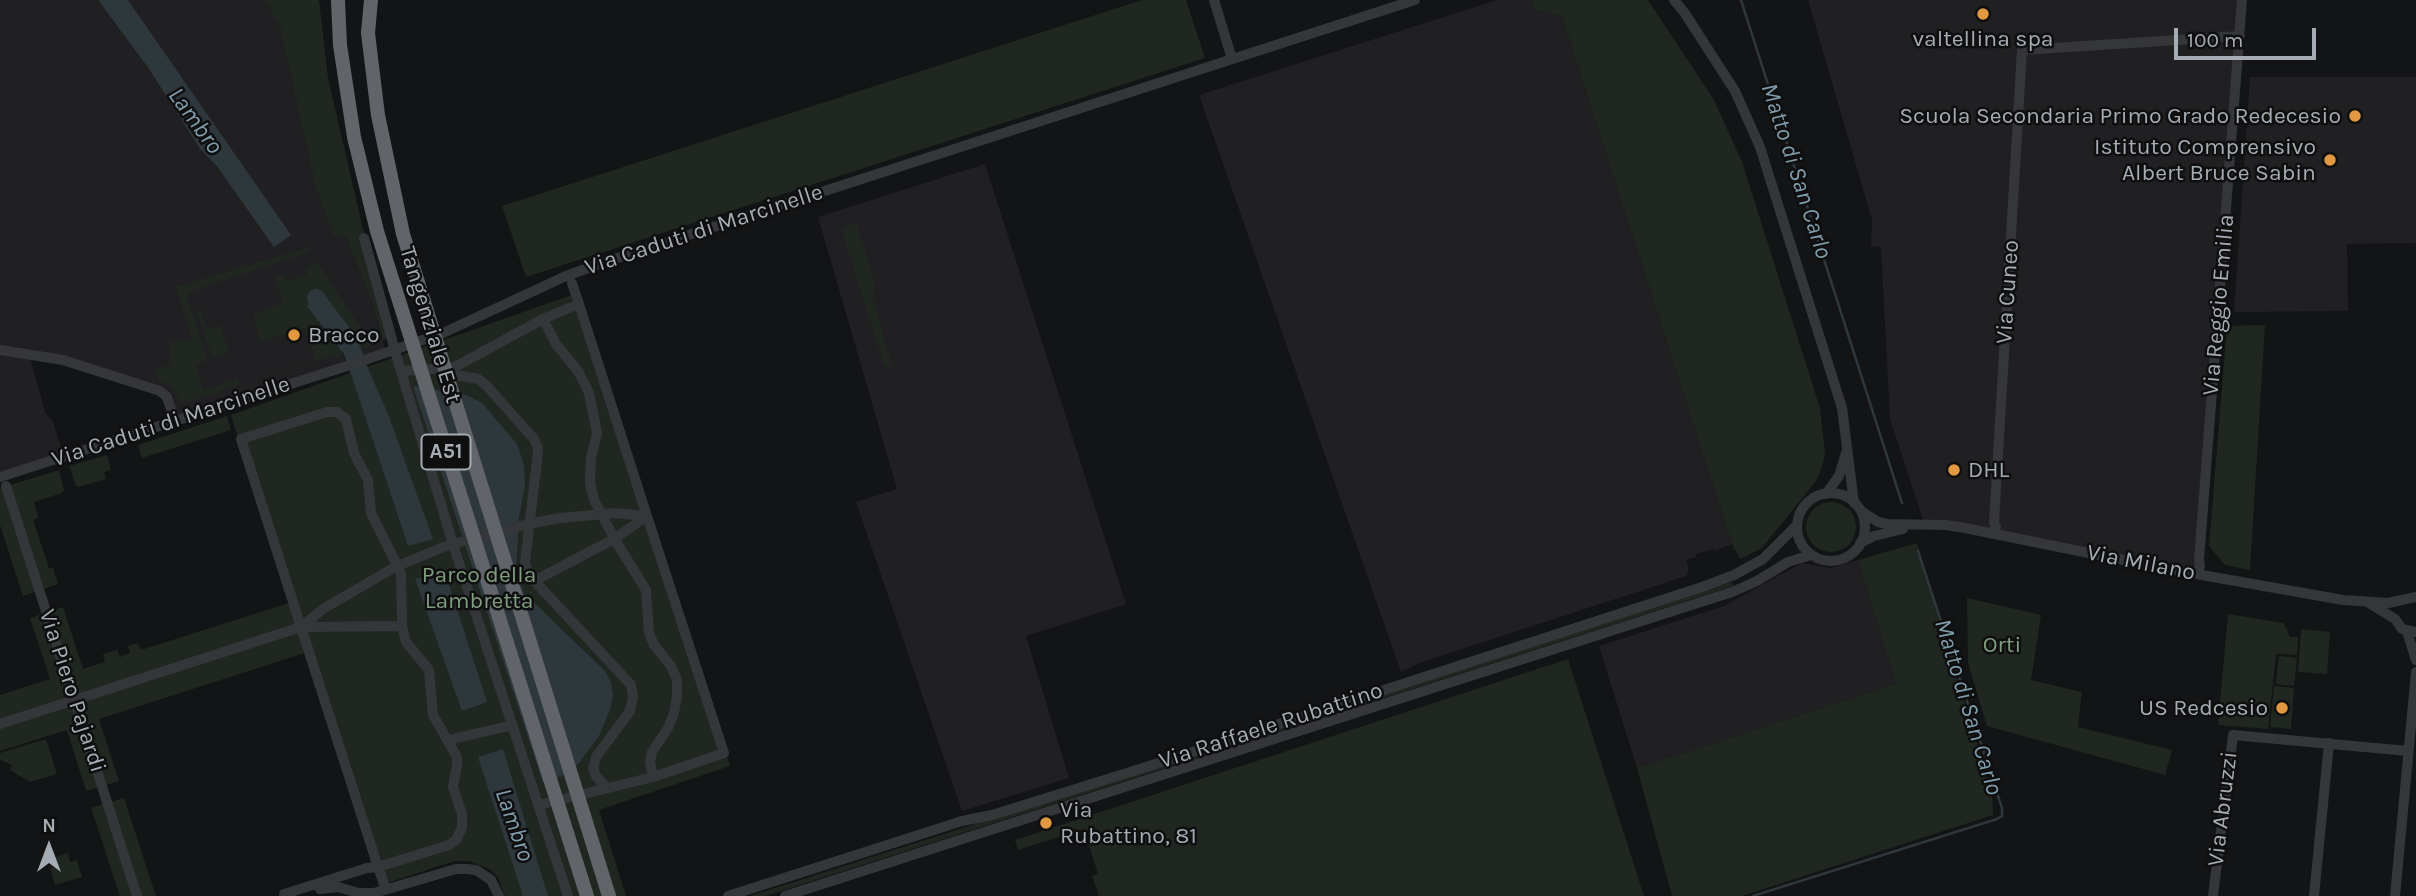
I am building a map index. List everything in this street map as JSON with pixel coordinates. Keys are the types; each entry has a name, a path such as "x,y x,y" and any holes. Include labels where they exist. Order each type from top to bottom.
{"highway":[{"name":"Tangenziale Est","path":"338,0 340,44 354,137 377,231 587,896"},
{"name":"Tangenziale Est","path":"366,0 378,115 403,234 609,896"},
{"path":"368,33 372,0"}],"street":[{"path":"1214,0 1232,59"},
{"name":"Via Caduti di Marcinelle","path":"0,477 443,333 599,264 1415,0"},
{"path":"1674,0 1735,92 1760,147 1834,378 1845,422 1847,449 1864,533 1860,544"},
{"path":"1680,0 1684,12"},
{"name":"Via Reggio Emilia","path":"2197,574 2200,566 2242,0"},
{"name":"Via Cuneo","path":"1992,533 1996,527 1994,522 2022,50 2240,36"},
{"path":"363,238 401,371 568,896"},
{"path":"539,805 653,777 724,753 572,283"},
{"path":"401,371 453,368 543,319 579,304"},
{"path":"543,319 556,344 578,371 589,393 597,433 591,458 590,483 600,515 646,590 649,633 653,645 671,666 677,680 674,713 668,728 652,752 650,762 653,777"},
{"path":"0,350 63,360 160,391 167,397 175,421"},
{"path":"453,368 455,374 478,379 486,385 534,439 538,448 528,524 525,562 528,574 631,685 633,697 630,711 597,757 593,768 596,776 607,788"},
{"path":"284,894 367,868 378,867 449,845 462,828 462,814 453,787 457,757 433,715 429,670 406,642 402,626 403,584 398,565 379,533 371,513 368,480 354,453 345,419 342,414 327,412 241,439 299,628 378,867 384,884"},
{"path":"1826,494 1839,476 1847,449"},
{"name":"Via Piero Pajardi","path":"6,486 137,896"},
{"path":"1826,494 1842,495 1858,507"},
{"name":"Via Raffaele Rubattino","path":"728,896 962,821 992,815 1143,768 1702,587 1734,575 1763,559 1797,525 1807,503 1826,494"},
{"name":"Via Milano","path":"1858,507 1878,522 1914,526 1946,525 2197,574 2368,603"},
{"path":"299,628 343,596 398,565 456,544 528,524 615,513 647,516"},
{"path":"534,581 614,539 647,516"},
{"path":"1797,525 1800,542 1811,555"},
{"name":"Via Milano","path":"1860,544 1874,536 1914,526"},
{"name":"Via Raffaele Rubattino","path":"785,896 1720,596 1757,580 1796,558 1811,555 1835,561 1845,558 1860,544"},
{"path":"2416,587 2395,613 2398,625 2411,632 2416,660"},
{"path":"2368,603 2407,599"},
{"path":"2368,603 2395,619"},
{"path":"0,724 299,628 402,626"},
{"path":"2395,896 2416,671"},
{"path":"448,740 513,725"},
{"name":"Via Abruzzi","path":"2213,896 2231,737 2238,734 2408,751"},
{"path":"2314,896 2329,743"},
{"path":"296,896 329,887 374,893 456,869 476,870 491,880 499,896"}],"shaded area":[{"path":"0,0 98,0 149,69 200,149 216,165 274,246 290,235 128,0 264,0 280,27 316,189 334,238 345,235 372,303 386,352 364,360 358,345 359,340 307,306 342,352 347,366 175,421 167,397 32,354 31,361 45,412 53,422 64,456 0,477"},
{"path":"1497,0 1532,0 1535,9 1562,17 1732,544 1696,554 1696,557 1686,560 1689,569 1686,576 1419,663 1401,672 1199,95"},
{"path":"1808,0 2241,0 2197,574 1925,526 1890,419 1881,247 1871,246 1872,220"},
{"name":"Istituto Comprensivo Albert Bruce Sabin","path":"2250,77 2416,77 2416,243 2347,244 2348,311 2234,312"},
{"path":"985,164 1126,604 1026,636 1069,778 962,811 856,502 897,489 818,217"},
{"path":"1858,560 1896,684 1637,768 1599,646 1724,606 1802,563 1830,568"}],"green space":[{"path":"264,0 319,0 328,78 363,229 396,336 383,340 372,303 345,235 334,238 316,189 280,27"},
{"path":"1142,0 1186,0 1205,58 526,277 502,206"},
{"path":"1532,0 1648,0 1714,100 1742,162 1820,408 1825,454 1816,481 1762,548 1740,559 1732,544 1562,17 1535,9"},
{"path":"857,223 875,285 872,297 892,365 885,367 841,228"},
{"path":"310,247 310,252 186,293 207,360 195,364 203,390 237,379 239,385 185,403 179,400 170,386 159,381 156,369 171,365 169,342 192,340 176,287"},
{"path":"318,263 372,345 360,349 359,340 307,306 343,355 335,355 253,381 316,359 304,328 261,342 253,315 283,304 275,278 284,275 287,282 307,275 305,268"},
{"name":"Parco della Lambretta","path":"580,292 730,766 599,810 626,896 505,896 498,877 490,869 469,861 455,861 387,883 305,653 99,719 119,781 86,791 67,730 0,751 0,695 50,679 30,618 63,607 83,669 105,662 103,654 117,650 120,657 130,653 128,646 138,643 141,650 289,603 231,415"},
{"path":"201,310 207,329 220,325 229,352 212,358 197,311"},
{"path":"2265,325 2250,570 2225,565 2209,546 2227,326"},
{"path":"227,416 231,430 142,458 138,445"},
{"path":"107,455 111,470 104,472 106,479 76,486 69,466"},
{"path":"59,470 64,490 34,502 38,518 33,520 49,568 53,568 58,584 23,596 0,525 0,488"},
{"path":"1831,502 1849,509 1856,527 1849,545 1831,552 1813,545 1806,527 1813,509"},
{"path":"1917,543 1992,794 1993,815 1742,896 1672,896 1637,768 1896,684 1858,560"},
{"path":"1732,582 1733,586 766,896 750,896"},
{"name":"Orti","path":"1967,598 2041,615 2031,680 2082,692 2078,727 2172,750 2165,775 1987,726 1968,663"},
{"path":"2228,614 2284,623 2290,637 2298,637 2297,655 2276,654 2268,729 2218,725"},
{"path":"2301,629 2330,632 2327,674 2298,672"},
{"path":"2279,656 2297,658 2294,686 2276,684"},
{"path":"1568,659 1644,896 1099,896 1092,876 1098,874 1084,829 1018,850 1015,840"},
{"name":"US Redcesio","path":"2274,686 2294,688 2291,729 2270,727"},
{"path":"46,739 57,774 30,782 10,770 12,765 0,760 0,753"},
{"path":"124,798 156,896 120,896 91,808"},
{"path":"68,853 70,862 77,860 82,877 55,885 50,868 56,866 54,858"}],"water":[{"path":"98,0 128,0 291,235 274,247 216,165 200,149 149,69"},
{"path":"323,293 359,340 358,345 342,352 307,306"},
{"path":"370,373 388,414 433,539 408,546 353,380"},
{"path":"413,386 467,395 482,403 517,444 524,465 525,483 519,518 516,570 524,593 605,671 611,682 613,695 610,710 599,736 579,763 564,775 543,783"},
{"path":"445,572 487,702 462,711 415,579"},
{"path":"503,749 548,896 523,896 478,757"}],"waterway":[{"name":"Matto di San Carlo","path":"1741,0 1902,503"},
{"name":"Lambro","path":"316,298 351,348 370,399"},
{"name":"Matto di San Carlo","path":"1753,896 2002,816 2002,808 1918,551"}],"place":[{"name":"valtellina spa","path":"1983,14"},
{"name":"Scuola Secondaria Primo Grado Redecesio","path":"2355,116"},
{"name":"Istituto Comprensivo Albert Bruce Sabin","path":"2330,160"},
{"name":"Bracco","path":"294,335"},
{"name":"DHL","path":"1954,470"},
{"name":"US Redcesio","path":"2282,708"},
{"name":"Via Rubattino, 81","path":"1046,823"}]}
